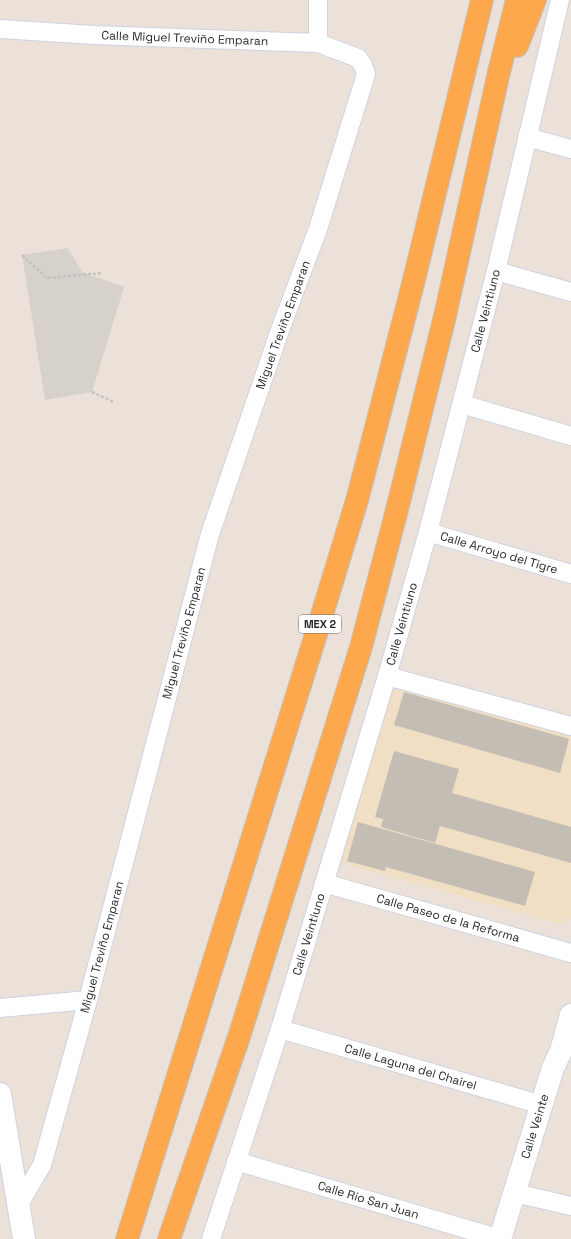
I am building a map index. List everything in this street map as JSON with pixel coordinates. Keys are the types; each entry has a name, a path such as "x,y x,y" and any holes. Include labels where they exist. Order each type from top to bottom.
{"highway":[{"name":"MEX 2","path":"127,1239 358,497 413,284 482,0"},
{"path":"169,1239 238,1037 361,647 445,316 499,72 517,0"},
{"path":"499,72 520,43 535,0"}],"street":[{"path":"318,0 318,43"},
{"name":"Calle Veintiuno","path":"211,1239 280,1029 387,676 428,532 496,272 560,0"},
{"name":"Calle Miguel Treviño Emparan","path":"0,29 94,35 318,43 358,58 363,65"},
{"name":"Miguel Treviño Emparan","path":"18,1206 42,1165 88,1000 210,534 280,330 318,230 366,74 363,65"},
{"path":"528,137 571,149"},
{"path":"496,272 571,292"},
{"path":"462,404 571,436"},
{"name":"Calle Arroyo del Tigre","path":"428,532 571,574"},
{"path":"387,676 571,726"},
{"name":"Calle Paseo de la Reforma","path":"324,883 571,953"},
{"path":"0,1008 88,1000"},
{"name":"Calle Veinte","path":"500,1239 553,1068 566,1053 571,1015"},
{"name":"Calle Laguna del Chairel","path":"280,1029 542,1105"},
{"path":"0,1094 24,1239"},
{"name":"Calle Río San Juan","path":"236,1161 500,1239"},
{"path":"515,1193 571,1206"}],"path":[{"path":"22,255 47,278 103,273"},
{"path":"92,392 114,402"}],"shaded area":[{"path":"68,248 82,272 124,287 92,392 45,400 22,255"},
{"path":"392,685 571,734 571,918 561,924 340,863"}],"building":[{"path":"404,692 569,739 560,773 394,725"},
{"path":"394,751 459,769 452,793 571,827 571,863 440,826 435,843 381,827 383,819 375,817"},
{"path":"358,822 535,872 525,906 386,867 385,871 347,861"}]}
